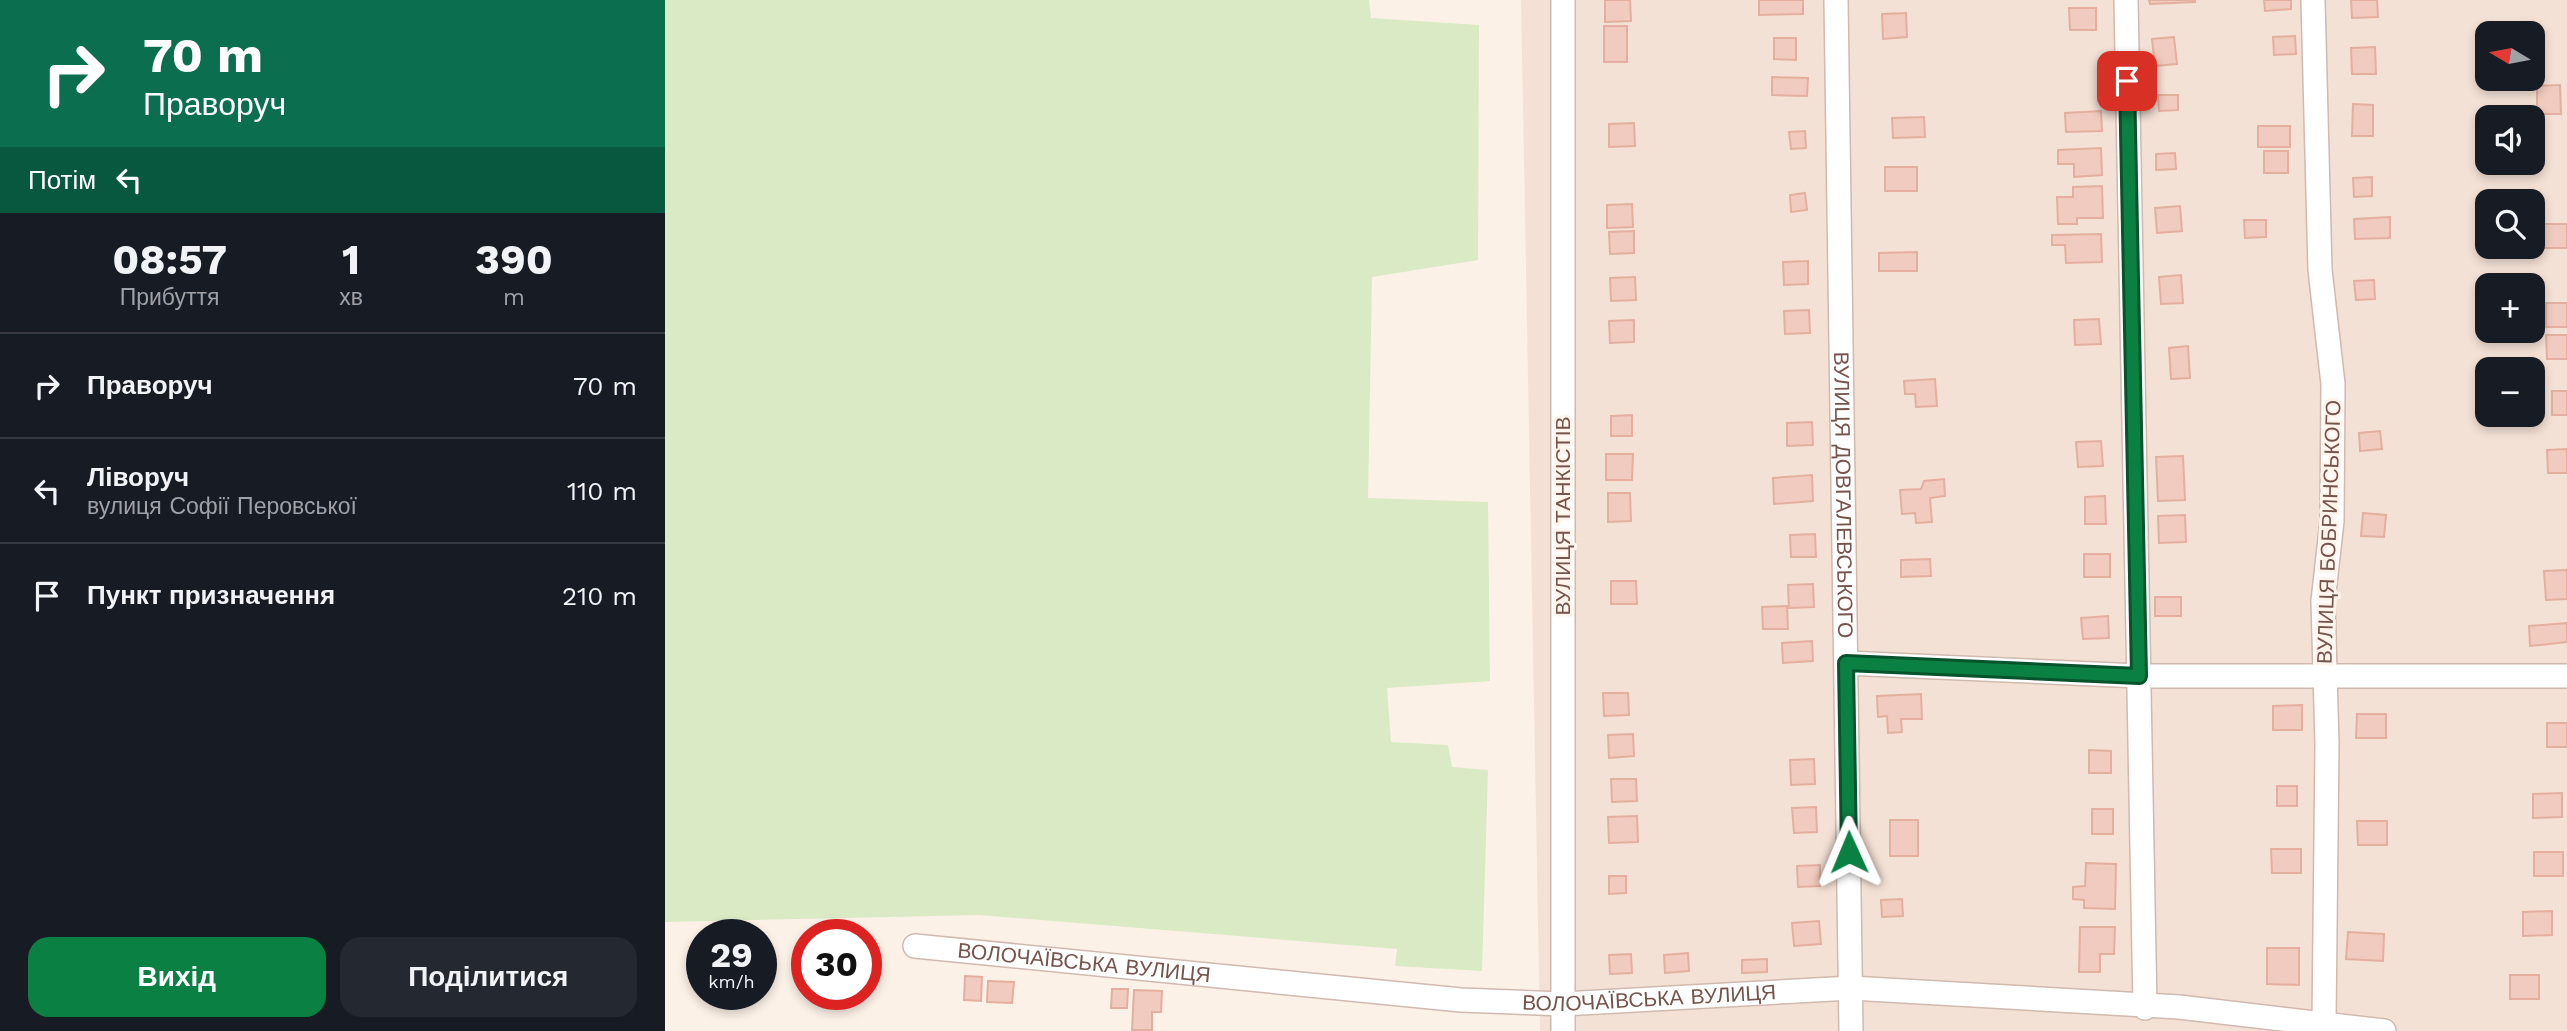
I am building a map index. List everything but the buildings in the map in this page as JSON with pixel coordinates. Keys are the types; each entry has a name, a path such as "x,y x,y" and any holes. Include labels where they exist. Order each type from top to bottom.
{"street":[{"name":"ВУЛИЦЯ ТАНКІСТІВ","path":"1563,0 1563,1031"},
{"name":"ВУЛИЦЯ ДОВГАЛЕВСЬКОГО","path":"1836,0 1851,1031"},
{"path":"2126,0 2145,1008"},
{"name":"ВУЛИЦЯ БОБРИНСЬКОГО","path":"2313,0 2320,270 2333,384 2332,521 2323,601 2324,1023"},
{"path":"1846,663 2139,676 2567,676"},
{"name":"ВОЛОЧАЇВСЬКА ВУЛИЦЯ","path":"915,946 1461,1000 1563,1004 1851,988 2145,1008 2179,1007 2385,1031"}],"shaded area":[{"path":"1521,0 2567,0 2567,1031 1540,1031"}],"green space":[{"path":"665,0 1369,0 1371,18 1479,25 1478,260 1372,277 1368,498 1488,502 1490,681 1387,688 1391,742 1448,745 1452,767 1488,770 1482,971 1395,966 1397,949 979,915 686,919 686,922 665,922"}],"route":[{"path":"1849,852 1846,663 2139,676 2127,81"}]}
